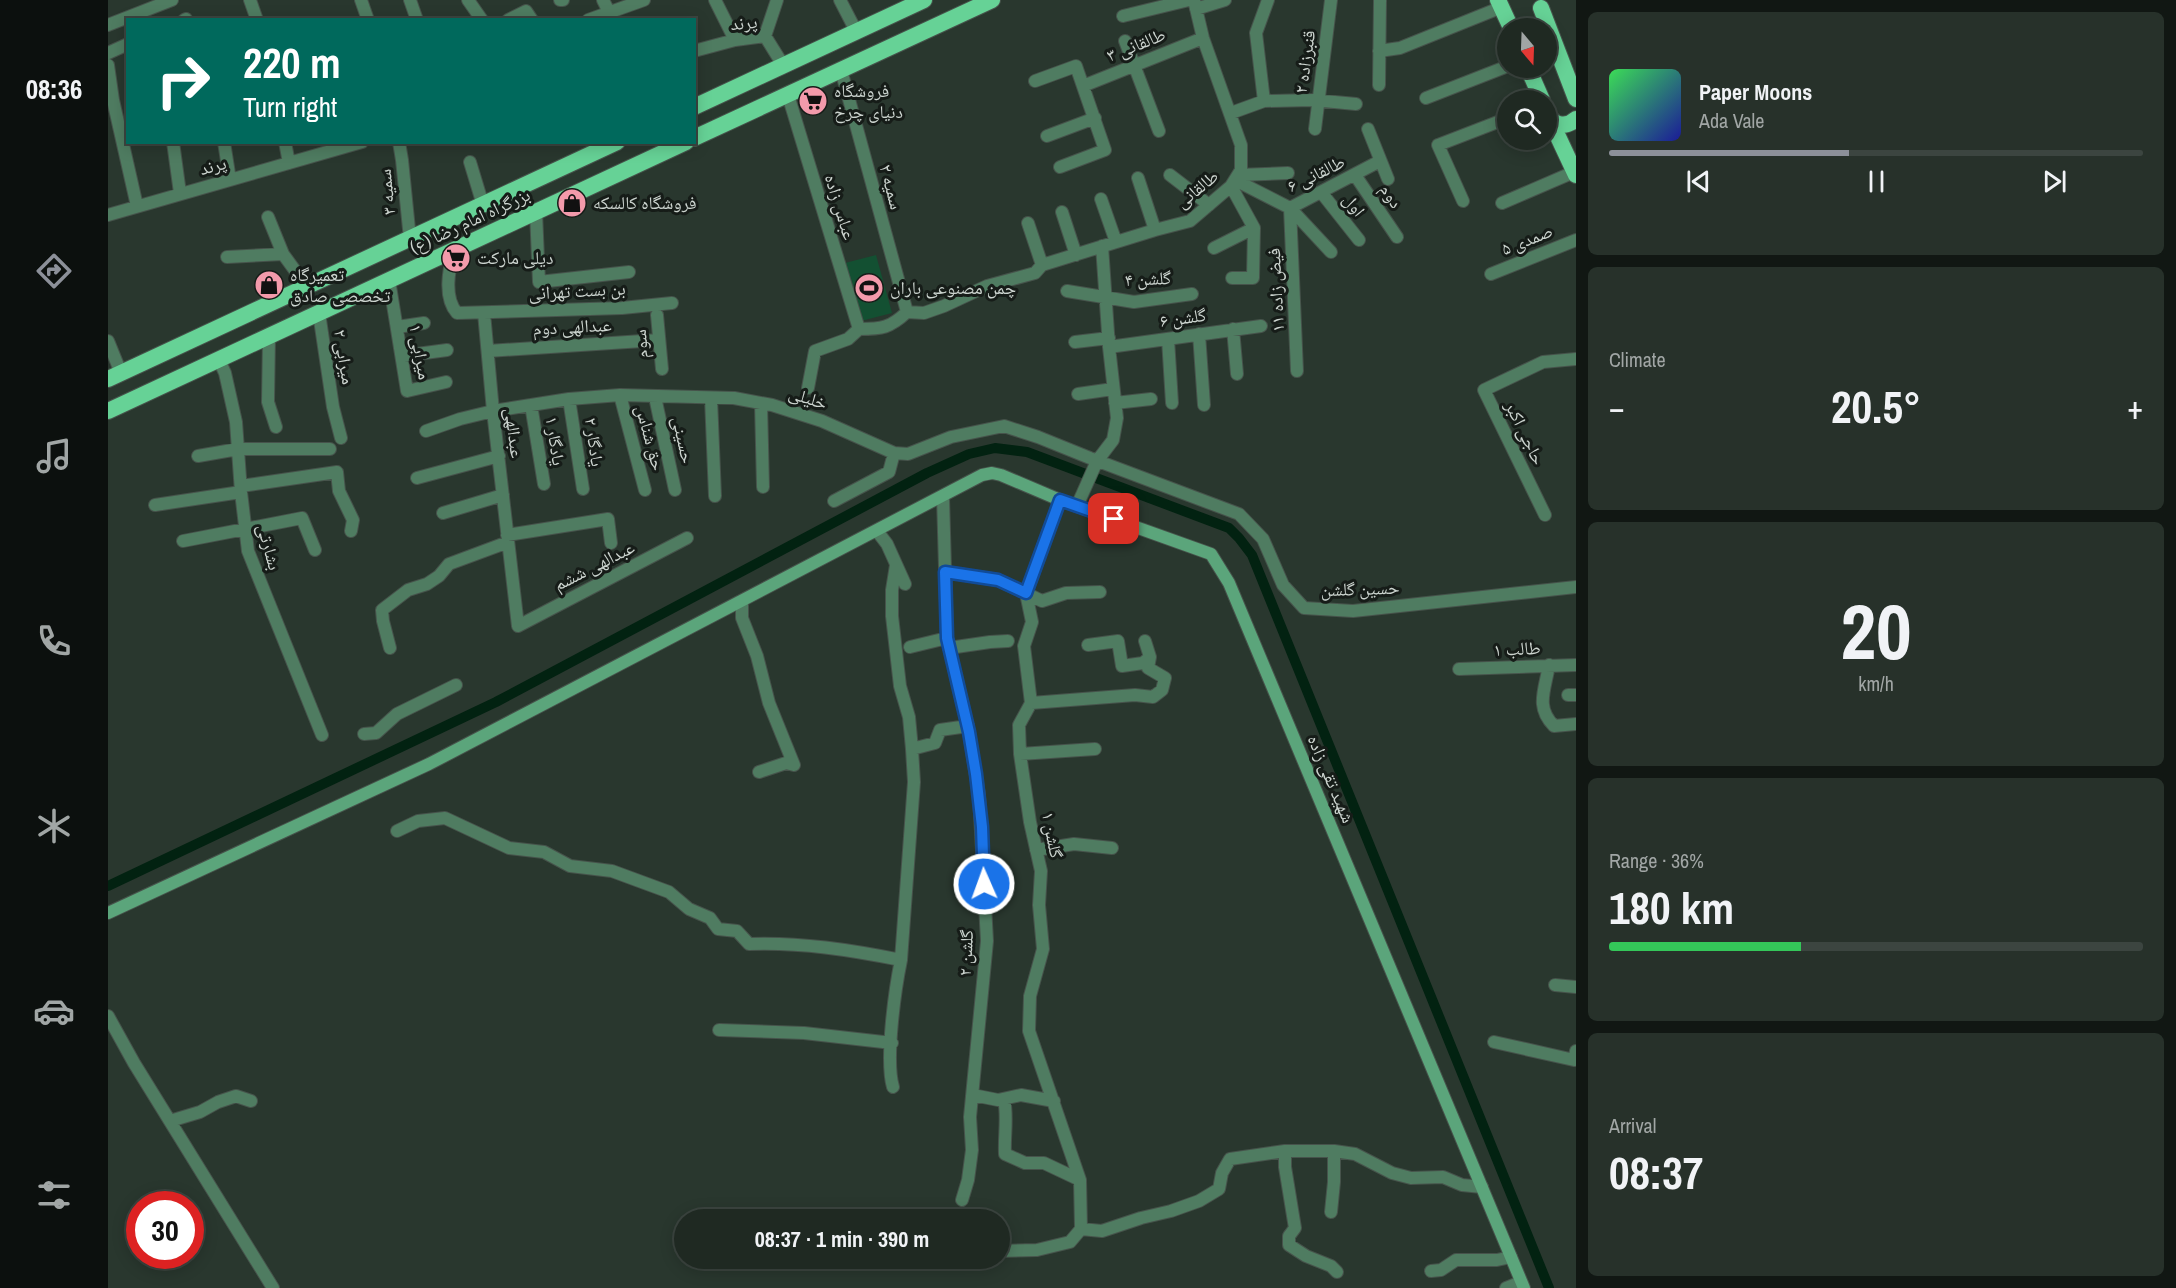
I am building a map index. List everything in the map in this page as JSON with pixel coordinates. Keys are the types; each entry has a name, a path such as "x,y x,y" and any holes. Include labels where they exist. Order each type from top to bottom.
{"highway":[{"path":"696,106 924,0"},
{"path":"696,137 992,0"},
{"path":"1500,4 1506,18"},
{"path":"1539,4 1576,79"},
{"path":"1539,4 1576,99"},
{"path":"1557,124 1570,124 1576,119"},
{"path":"1557,134 1575,173"},
{"name":"بزرگراه امام رضا (ع)","path":"115,376 613,144"},
{"name":"بزرگراه امام رضا (ع)","path":"108,411 682,144"}],"main road":[{"name":"شهید تقی زاده","path":"108,913 429,764 982,475 992,472 1060,500 1211,554 1229,583 1523,1285"}],"street":[{"path":"108,25 172,0"},
{"path":"250,0 256,18"},
{"path":"361,0 365,18"},
{"path":"410,0 416,18"},
{"path":"468,0 481,18"},
{"path":"603,0 609,12"},
{"path":"593,18 644,0"},
{"path":"715,0 735,40"},
{"path":"765,36 777,0"},
{"path":"840,0 856,32"},
{"path":"1123,16 1193,3 1226,0"},
{"path":"1264,101 1256,33 1268,0"},
{"name":"قنبرزاده ۲","path":"1314,129 1332,0"},
{"path":"1379,85 1380,0"},
{"name":"طالقانی","path":"907,312 924,313 934,310 987,286 1035,273 1042,265 1190,221 1234,180 1241,170 1241,145 1193,3"},
{"path":"1380,51 1400,48 1500,4"},
{"path":"512,18 528,10"},
{"name":"پرند","path":"696,50 735,40 765,36 783,65"},
{"name":"طالقانی ۳","path":"1083,86 1203,38"},
{"path":"1125,41 1159,131"},
{"path":"108,53 126,45"},
{"path":"108,65 113,100 137,206"},
{"path":"1035,81 1076,66 1105,150 1060,167"},
{"name":"سمیه ۲","path":"841,70 907,312"},
{"path":"1426,98 1497,70"},
{"name":"عباس زاده","path":"788,95 859,329"},
{"path":"1231,112 1264,101 1356,104"},
{"path":"1047,136 1095,118"},
{"path":"1463,201 1438,145 1497,122"},
{"path":"1368,129 1388,179"},
{"path":"173,144 180,193"},
{"path":"224,144 230,180"},
{"path":"285,144 289,163"},
{"name":"پرند","path":"108,215 355,144"},
{"name":"سمیه ۳","path":"399,144 410,239"},
{"name":"طالقانی ۶","path":"1234,180 1290,208 1380,160"},
{"path":"470,162 483,205"},
{"path":"1232,278 1253,278 1254,228 1234,180 1288,173"},
{"path":"1502,203 1575,173"},
{"path":"1170,175 1209,205"},
{"name":"دوم","path":"1355,175 1396,237"},
{"path":"1138,178 1155,230"},
{"name":"اول","path":"1321,192 1359,240"},
{"path":"1101,199 1116,242"},
{"path":"1290,208 1331,252"},
{"name":"فیض زاده ۱۱","path":"1290,208 1297,370"},
{"path":"536,212 539,282 629,272"},
{"path":"1062,212 1076,255"},
{"path":"268,217 283,254 306,287"},
{"path":"1028,223 1042,265"},
{"path":"1214,248 1254,228"},
{"name":"صمدی ۵","path":"1491,274 1576,240"},
{"path":"1077,506 1097,460 1113,441 1118,418 1113,389 1102,246"},
{"path":"454,250 450,273 451,306 457,313 484,313"},
{"path":"227,257 283,254"},
{"path":"435,259 450,273"},
{"name":"میرابی ۱","path":"389,280 407,391 446,382"},
{"name":"گلشن ۴","path":"1067,291 1134,302 1192,294"},
{"name":"بن بست تهرانی","path":"484,313 622,308 672,303"},
{"path":"808,388 815,351 848,339 859,329 882,329 897,322 907,312"},
{"name":"میرابی ۲","path":"319,313 333,407 341,438"},
{"name":"عبدالهی","path":"484,313 518,626"},
{"name":"سوم","path":"657,315 662,369"},
{"path":"397,327 424,323"},
{"name":"گلشن ۶","path":"1075,342 1109,343 1168,339 1261,326"},
{"path":"1233,329 1237,374"},
{"path":"1199,334 1204,405"},
{"path":"269,336 268,402 276,427"},
{"path":"1168,339 1172,403"},
{"name":"عبدالهی دوم","path":"488,351 658,340"},
{"path":"108,341 115,376"},
{"path":"402,356 447,350"},
{"name":"بشارتی","path":"219,360 225,373 236,422 248,551 322,735"},
{"name":"حاجی اکبر","path":"1545,515 1484,390 1543,362 1576,360"},
{"path":"1078,394 1113,389"},
{"name":"خلیلی","path":"426,431 493,411 569,399 620,395 734,398 761,403 822,421 894,453"},
{"name":"حق شناس","path":"620,395 645,490"},
{"name":"حسینی","path":"655,397 675,490"},
{"path":"711,398 715,496"},
{"name":"یادگار ۲","path":"569,399 583,489"},
{"path":"1115,403 1151,399"},
{"path":"761,403 763,487"},
{"name":"یادگار ۱","path":"531,405 544,484"},
{"path":"834,501 889,472 894,453 908,454 951,437 1004,426 1038,436 1097,460"},
{"path":"198,456 238,449 330,449"},
{"path":"417,478 499,456"},
{"name":"حسین گلشن","path":"1097,460 1239,514 1263,539 1284,585 1304,608 1353,611 1576,587"},
{"path":"155,505 338,472 339,491 353,520 351,531"},
{"path":"443,513 503,495"},
{"name":"گلشن ۲","path":"943,497 948,643 968,726 982,827 987,941 970,1117 972,1150 968,1180 962,1200"},
{"path":"1060,500 1026,593 1032,622 1024,646 1031,703 1135,695 1154,697 1162,690 1165,678 1148,668 1150,657 1145,641"},
{"path":"183,541 302,518 315,550"},
{"path":"390,648 382,610 408,590 427,584 439,576 449,564 508,539 608,519 611,543"},
{"path":"877,531 887,544 905,584"},
{"name":"عبدالهی ششم","path":"518,626 687,538"},
{"path":"893,1087 890,1079 895,988 902,960 914,782 909,717 900,686 892,616 892,590 896,565"},
{"path":"945,572 998,580 1042,601 1066,593 1100,592"},
{"path":"742,602 742,618 757,656 769,703 794,765 786,763 759,772"},
{"path":"910,647 1008,641"},
{"path":"1088,645 1118,641 1122,666 1143,663 1150,657"},
{"path":"1549,665 1542,699 1544,717 1554,726 1576,723"},
{"name":"طالب ۱","path":"1459,669 1576,665"},
{"path":"364,734 376,733 397,714 456,685"},
{"name":"گلشن ۱","path":"1031,703 1019,725 1020,754 1041,871 1039,905 1043,949 1030,996 1029,1030 1080,1180 1081,1229"},
{"path":"912,749 936,743 940,730 968,726"},
{"path":"1020,754 1095,749"},
{"path":"397,831 418,820 445,818 509,848 544,852 570,866 612,871 669,892 689,909 710,918 718,929 737,931 749,944 772,943 849,949 902,960"},
{"path":"1036,850 1074,844 1112,848"},
{"path":"1555,985 1576,987"},
{"path":"108,1016 273,1288"},
{"path":"719,1029 804,1033 892,1043"},
{"path":"1494,1042 1574,1060 1576,1051"},
{"path":"973,1095 998,1100 1021,1095 1054,1101"},
{"path":"170,1121 200,1112 218,1102 236,1096 252,1101"},
{"path":"1004,1099 1007,1113 1005,1154 1025,1163 1044,1163 1080,1180"},
{"path":"1010,1251 1037,1250 1070,1242 1081,1229 1102,1231 1199,1201 1219,1189 1222,1173 1230,1159 1285,1152 1334,1150 1355,1154 1392,1173 1411,1178 1443,1177 1462,1185 1482,1187"},
{"path":"1331,1212 1334,1150"},
{"path":"1285,1152 1294,1228 1289,1236 1289,1245 1306,1256 1331,1266 1337,1272"},
{"path":"1431,1271 1442,1270 1456,1260 1497,1260 1511,1257"},
{"path":"1506,1288 1523,1285"}],"green space":[{"name":"چمن مصنوعی باران","path":"876,255 892,313 861,321 845,263"}],"waterway":[{"path":"108,886 496,702 927,473 969,454 995,448 1027,452 1229,528 1252,555 1549,1288"}],"place":[{"name":"فروشگاه دنیای چرخ","path":"813,101"},
{"name":"فروشگاه کالسکه","path":"572,203"},
{"name":"دیلی مارکت","path":"456,258"},
{"name":"تعمیرگاه تخصصی صادق","path":"269,285"},
{"name":"چمن مصنوعی باران","path":"869,288"}],"route":[{"path":"984,884 982,827 976,774 969,732 947,638 945,572 998,580 1026,593 1060,500 1114,519"}]}
